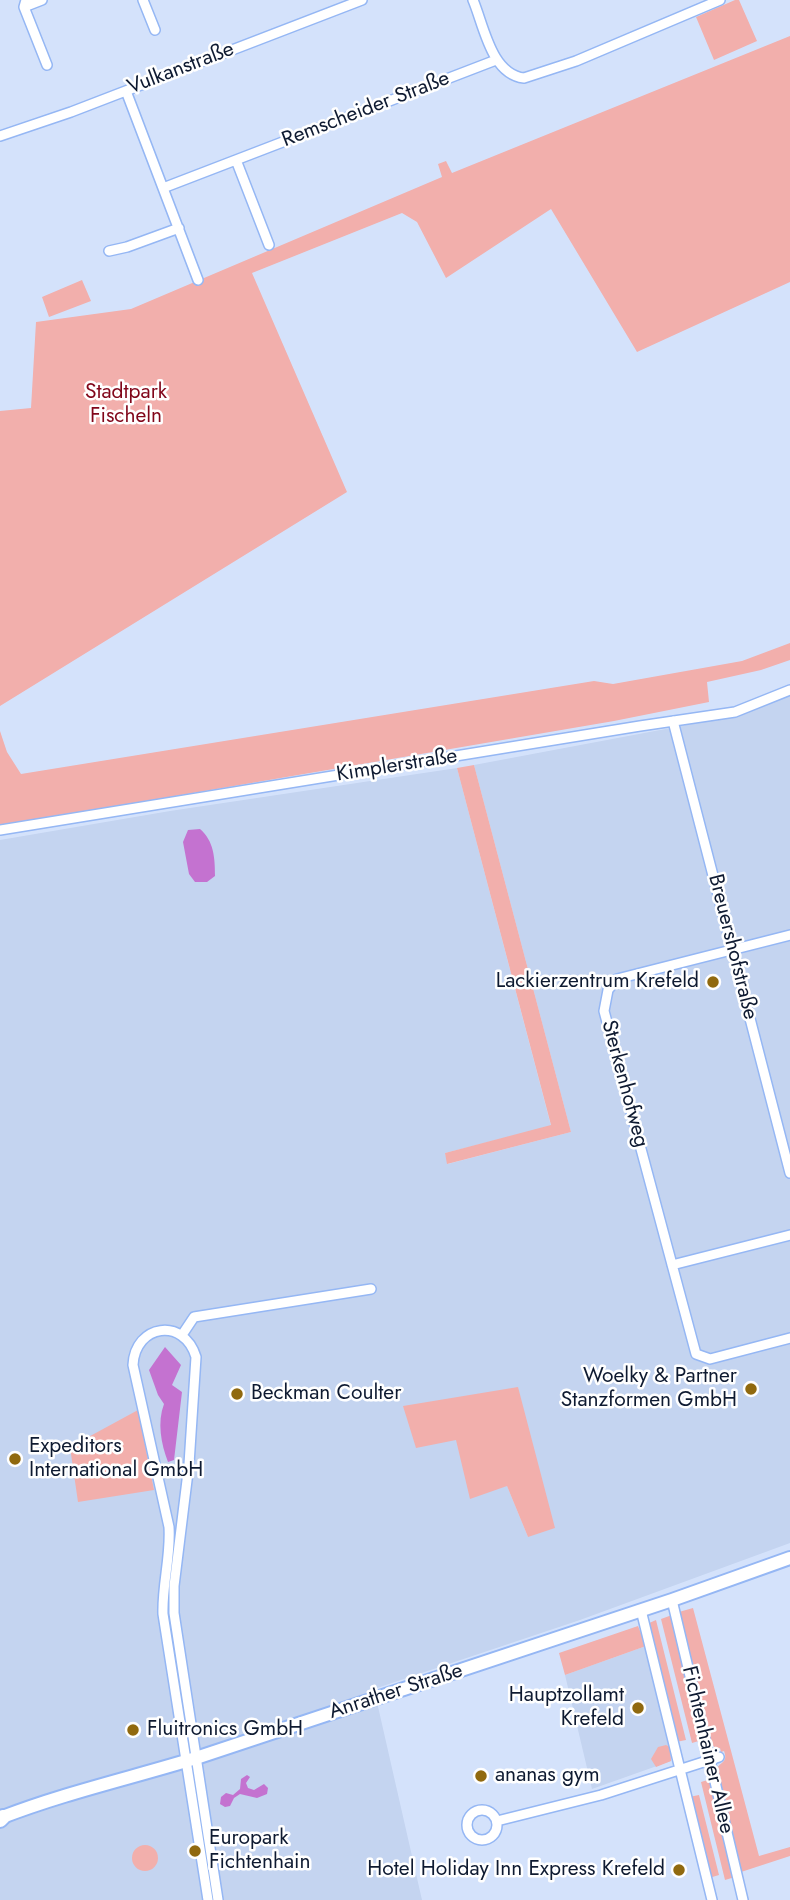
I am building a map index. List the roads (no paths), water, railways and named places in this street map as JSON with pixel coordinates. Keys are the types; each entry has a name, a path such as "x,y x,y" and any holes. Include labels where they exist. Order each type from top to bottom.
{"main road":[{"name":"Anrather Straße","path":"1,1818 48,1801 191,1759 672,1600 790,1558"}],"street":[{"path":"42,0 25,4 47,65"},
{"path":"143,0 155,30"},
{"name":"Vulkanstraße","path":"0,136 126,91 362,0"},
{"path":"473,0 496,60 505,71 524,78 542,74 720,0"},
{"name":"Remscheider Straße","path":"163,188 496,60"},
{"path":"126,91 198,280"},
{"path":"236,160 269,245"},
{"path":"110,251 179,228"},
{"name":"Kimplerstraße","path":"0,830 735,712 790,690"},
{"name":"Breuershofstraße","path":"673,721 790,1173"},
{"name":"Sterkenhofweg","path":"790,935 617,979 608,990 604,1011 696,1354 710,1359 790,1338"},
{"path":"672,1265 790,1235"},
{"path":"182,1335 194,1317 370,1289"},
{"path":"169,1614 185,1508 196,1371 193,1348 182,1335 172,1331 155,1332 142,1340 134,1356 136,1380 169,1527 169,1548 163,1586 191,1759 208,1900"},
{"name":"Fichtenhainer Allee","path":"672,1600 714,1759 741,1900"},
{"name":"Fichtenhainer Allee","path":"641,1610 712,1900"},
{"path":"191,1759 218,1900"},
{"path":"497,1821 601,1795 714,1759"}],"place":[{"name":"Lackierzentrum Krefeld","path":"713,982"},
{"name":"Woelky & Partner Stanzformen GmbH","path":"751,1389"},
{"name":"Beckman Coulter","path":"237,1394"},
{"name":"Expeditors International GmbH","path":"15,1459"},
{"name":"Hauptzollamt Krefeld","path":"638,1708"},
{"name":"Fluitronics GmbH","path":"133,1730"},
{"name":"ananas gym","path":"481,1776"},
{"name":"Europark Fichtenhain","path":"195,1851"},
{"name":"Hotel Holiday Inn Express Krefeld","path":"679,1870"}],"park label":[{"name":"Stadtpark Fischeln","path":"126,405"}]}
